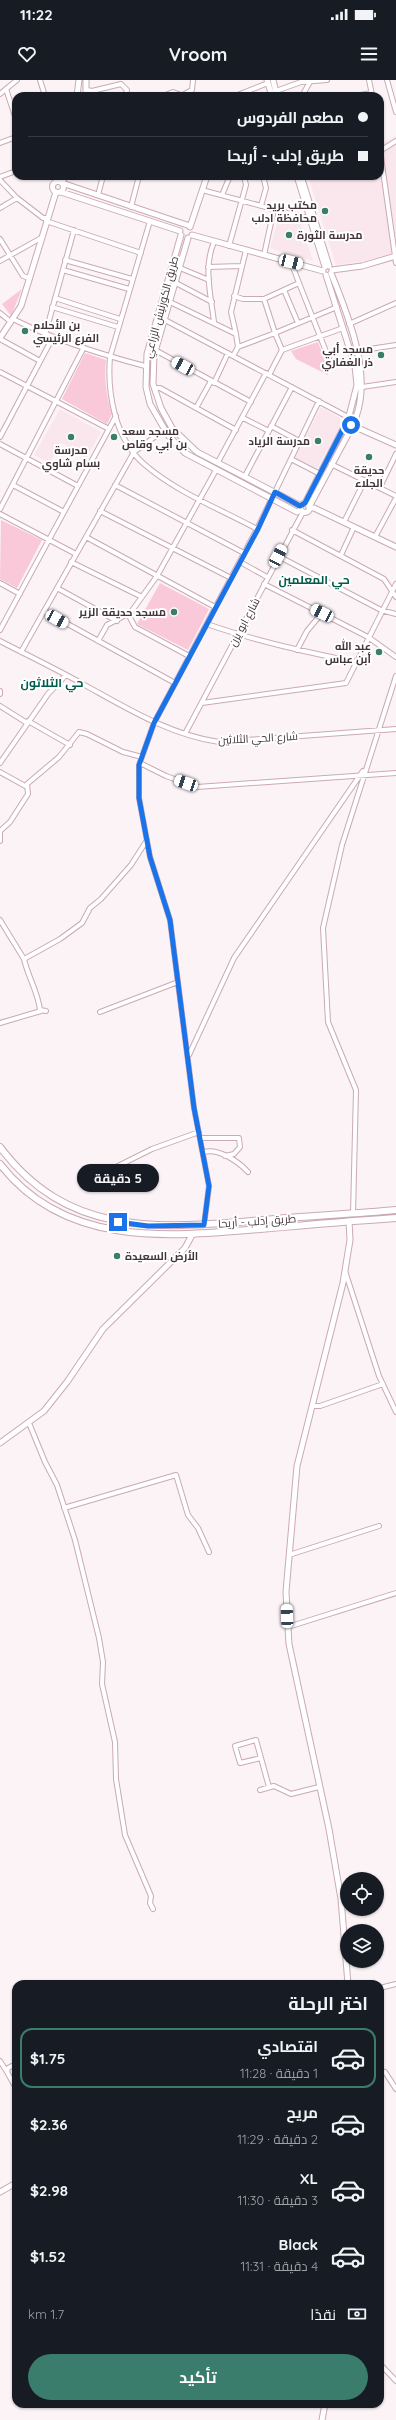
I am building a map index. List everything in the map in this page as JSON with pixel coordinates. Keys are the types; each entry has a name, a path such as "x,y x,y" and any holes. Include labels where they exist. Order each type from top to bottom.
{"main road":[{"name":"طريق إدلب - أريحا","path":"0,1148 13,1164 36,1186 96,1216 148,1226 204,1225 396,1210"},
{"name":"طريق إدلب - أريحا","path":"0,1164 9,1176 31,1196 54,1210 111,1230 145,1235 192,1235 396,1218"},
{"path":"275,1219 276,1228"}],"street":[{"path":"0,94 17,80"},
{"path":"40,80 44,92"},
{"path":"78,92 79,80"},
{"path":"86,80 87,90 92,91 121,84 127,90 126,92"},
{"path":"188,92 192,90 193,80"},
{"path":"279,92 301,82 327,80"},
{"path":"369,80 371,92"},
{"path":"387,80 396,112"},
{"path":"269,81 276,92"},
{"path":"244,92 269,81"},
{"path":"269,81 271,92"},
{"path":"304,92 310,81"},
{"path":"6,89 12,107"},
{"path":"0,142 12,138"},
{"path":"384,149 396,142"},
{"path":"0,177 12,172"},
{"path":"384,177 396,263"},
{"path":"0,180 17,198 43,218 141,253"},
{"path":"56,180 53,188 59,192 190,236 291,262 328,270 362,266 396,256"},
{"path":"40,361 0,339 21,306 47,220 59,192 64,186 62,183 63,180"},
{"path":"98,195 102,180"},
{"path":"131,207 138,180"},
{"path":"206,180 189,226 190,236 156,350 154,388 160,408 172,428 196,452 305,508 314,508 396,547"},
{"path":"222,195 228,180"},
{"path":"229,246 246,185 245,180"},
{"path":"261,206 266,188 264,180"},
{"path":"298,180 310,219 358,351 362,387 360,407 354,425 305,508"},
{"path":"302,180 355,366 357,385 348,418 305,508"},
{"path":"56,183 62,183 189,226"},
{"path":"202,190 310,219"},
{"path":"0,208 17,198"},
{"path":"264,255 274,209"},
{"path":"150,222 120,319 110,357 109,373 119,427 134,452 144,464 200,499 258,529"},
{"path":"181,233 182,228 189,226"},
{"path":"45,335 74,230"},
{"name":"طريق الكورنيش الزراعي","path":"181,233 145,366 146,387 150,404 164,430 185,452 216,470 297,512 305,508"},
{"path":"0,261 41,238"},
{"path":"0,239 23,276 29,278"},
{"path":"214,242 209,253 208,267 214,322"},
{"path":"233,356 238,347 230,312 246,250"},
{"path":"65,260 132,279"},
{"path":"291,262 298,283 321,337 330,364"},
{"path":"208,267 241,266"},
{"path":"180,268 209,280"},
{"path":"62,270 130,289"},
{"path":"176,283 212,302"},
{"path":"234,296 243,299 264,299 298,283"},
{"path":"284,290 298,323"},
{"path":"55,298 120,319"},
{"path":"264,299 282,350"},
{"path":"170,302 236,334"},
{"path":"349,324 396,303"},
{"path":"52,307 118,327"},
{"path":"238,347 337,307"},
{"path":"0,313 45,335 83,349 145,366"},
{"path":"165,320 318,401 348,418 360,429 396,445"},
{"path":"218,462 282,350 344,328"},
{"path":"0,437 53,337"},
{"path":"358,351 396,345"},
{"path":"0,509 58,401 83,349"},
{"path":"156,350 251,402"},
{"path":"196,408 228,353"},
{"path":"0,372 109,429"},
{"path":"362,387 396,382"},
{"path":"245,476 292,387"},
{"path":"154,388 160,388 236,430"},
{"path":"204,1225 209,1186 204,1152 199,1132 170,920 154,872 139,798 140,763 154,723 258,529 318,401"},
{"path":"0,630 116,416"},
{"path":"348,418 356,417"},
{"path":"243,418 299,440"},
{"path":"21,652 134,452 164,430"},
{"path":"0,444 78,486"},
{"path":"380,487 396,454"},
{"path":"291,459 320,474"},
{"path":"331,464 380,487 396,497 375,537"},
{"path":"98,641 107,626 128,614 157,576 174,548 216,470"},
{"path":"344,522 365,480"},
{"path":"13,485 64,512"},
{"path":"115,485 244,553"},
{"name":"شارع ابو يزن","path":"186,732 278,556 305,508"},
{"path":"100,511 231,578"},
{"path":"0,514 76,554"},
{"path":"341,555 354,527"},
{"path":"292,530 384,579 396,597"},
{"path":"86,537 215,608"},
{"path":"278,556 381,610 396,614"},
{"path":"71,562 142,597"},
{"path":"240,562 267,577"},
{"path":"0,583 20,594"},
{"path":"264,584 368,637 396,657"},
{"path":"202,703 346,683 381,610 396,584"},
{"path":"57,588 117,621"},
{"path":"44,611 175,683"},
{"path":"297,650 307,631 322,613"},
{"path":"128,614 134,627 189,656"},
{"path":"206,624 237,635 297,650 356,662"},
{"name":"شارع الحي الثلاثين","path":"0,641 154,723 186,732 199,739 220,742 396,729"},
{"path":"0,763 48,694 66,675"},
{"path":"189,1055 234,958 362,774 396,676"},
{"path":"0,706 70,745"},
{"path":"0,841 0,832 10,822 28,794 27,784 51,765 70,745 79,732 87,734 123,752 142,757"},
{"path":"140,763 166,776 197,787 362,774 396,773"},
{"path":"0,772 27,787"},
{"path":"353,1214 356,1090 354,1081 328,1022 323,928 342,845 362,774"},
{"path":"24,960 60,940 82,923 90,908 101,900 131,865 147,840"},
{"path":"0,920 24,960 35,987 41,1011"},
{"path":"100,1012 178,982"},
{"path":"0,1023 41,1011 46,1011"},
{"path":"88,1181 148,1150 199,1132"},
{"path":"200,1138 239,1138 240,1147 234,1154 225,1156"},
{"path":"204,1152 225,1156 235,1160 248,1172"},
{"path":"348,1980 341,1899 320,1787 289,1644 286,1592 297,1466 345,1271 350,1240 349,1221"},
{"path":"0,1443 30,1423 44,1411 68,1382 103,1329 185,1248 192,1235"},
{"path":"345,1271 383,1384 396,1412"},
{"path":"313,1406 320,1406 383,1384"},
{"path":"30,1423 45,1462 57,1485 75,1540 99,1638 103,1662 102,1684 115,1742 116,1779 125,1835 151,1896 150,1903 153,1909"},
{"path":"64,1508 176,1475 188,1515 198,1528 209,1552"},
{"path":"289,1555 379,1526"},
{"path":"288,1627 396,1593"},
{"path":"261,1758 240,1763 235,1746 256,1740 261,1758 269,1787"},
{"path":"260,1790 269,1787 279,1787 291,1794 320,1787"},
{"path":"384,1987 396,1984"},
{"path":"0,2062 12,2081"},
{"path":"7,2072 8,2068 12,2066"},
{"path":"384,2072 386,2072 396,2089"},
{"path":"0,2192 12,2186"},
{"path":"384,2368 396,2382"},
{"path":"322,2420 324,2408"}],"shaded area":[{"path":"396,136 396,252 365,261 336,265 309,180 384,180 384,142"},
{"name":"مدرسة الثورة","path":"279,217 300,222 313,261 270,248"},
{"path":"22,289 11,316 2,304"},
{"path":"318,342 328,368 328,375 296,359 291,351"},
{"path":"85,353 106,360 106,387 112,414 107,424 62,399"},
{"name":"مدرسة الرياد","path":"321,407 340,418 341,425 317,469 295,458"},
{"name":"مدرسة بسام شاوي","path":"60,409 101,432 86,459 82,456 83,454 61,443 50,463 34,455"},
{"path":"1,520 42,540 17,588 0,579"},
{"path":"160,583 209,609 188,650 137,624"}],"place":[{"name":"مكتب بريد محافظة ادلب","path":"325,211"},
{"name":"مدرسة الثورة","path":"289,235"},
{"name":"بن الأحلام الفرع الرئيسي","path":"25,331"},
{"name":"مسجد أبي ذر الغفاري","path":"381,355"},
{"name":"مدرسة بسام شاوي","path":"71,437"},
{"name":"مسجد سعد بن أبي وقاص","path":"114,437"},
{"name":"مدرسة الرياد","path":"318,441"},
{"name":"حديقة الجلاء","path":"369,457"},
{"name":"مسجد حديقة الزير","path":"174,612"},
{"name":"عبد الله أبن عباس","path":"379,652"},
{"name":"الأرض السعيدة","path":"117,1256"}],"district":[{"name":"حي المعلمين","path":"314,579"},
{"name":"حي الثلاثون","path":"52,682"}],"route":[{"path":"118,1222 148,1226 204,1225 209,1186 204,1152 194,1108 190,1061 178,976 175,966 170,920 168,909 150,857 139,798 139,765 149,733 258,529 275,492 300,506 305,503 347,421 351,425"}]}
